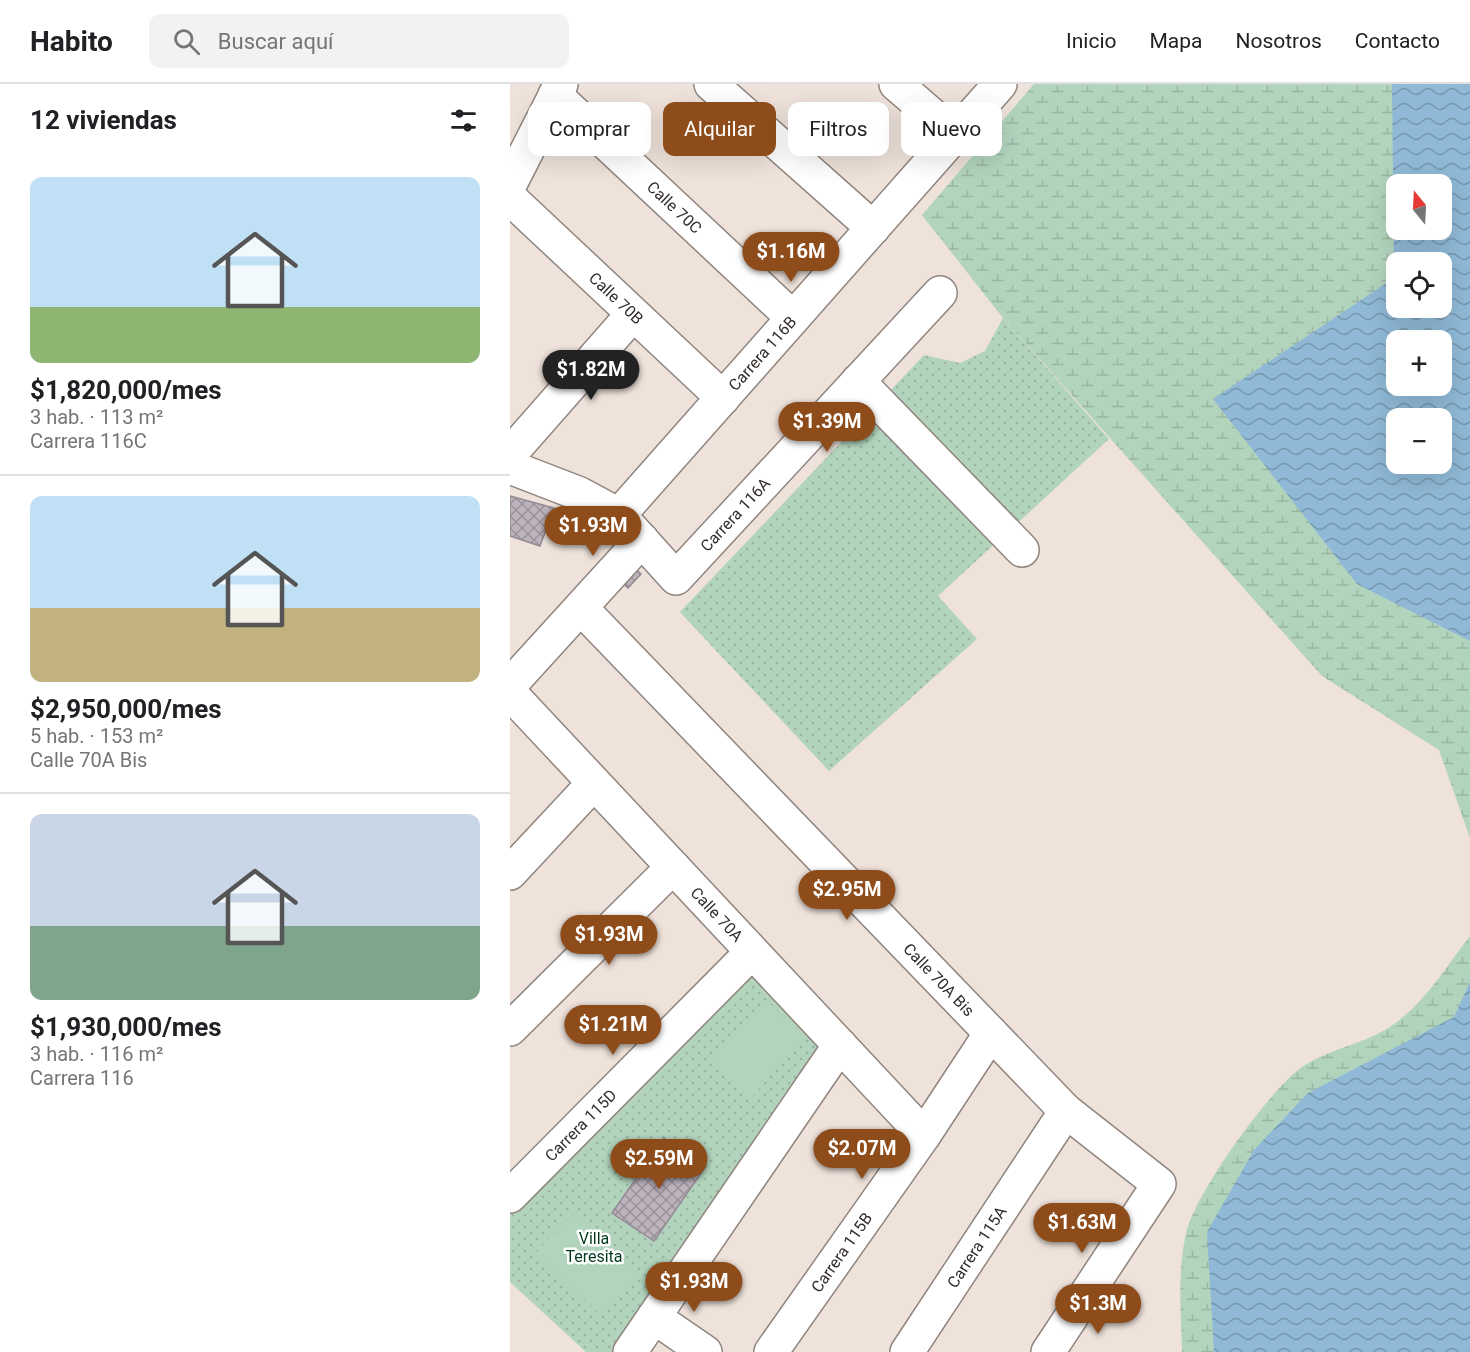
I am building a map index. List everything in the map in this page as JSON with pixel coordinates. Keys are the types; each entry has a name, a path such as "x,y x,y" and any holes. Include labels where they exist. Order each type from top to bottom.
{"street":[{"path":"711,84 873,228"},
{"path":"896,84 917,102"},
{"name":"Carrera 116B","path":"984,102 1000,84"},
{"path":"510,184 558,90"},
{"name":"Calle 70C","path":"558,90 793,318"},
{"name":"Carrera 116B","path":"619,515 936,156"},
{"name":"Calle 70B","path":"510,198 723,398"},
{"name":"Carrera 116A","path":"642,540 676,578 940,293"},
{"path":"510,454 633,314"},
{"path":"858,381 1022,550"},
{"path":"510,467 580,494 619,515 642,540 510,685"},
{"name":"Calle 70A Bis","path":"581,608 1066,1111 1159,1184 1076,1310"},
{"name":"Calle 70A","path":"510,693 924,1135"},
{"path":"510,873 594,783"},
{"path":"510,1029 673,867"},
{"name":"Carrera 115D","path":"510,1196 752,951"},
{"name":"Carrera 115B","path":"771,1352 924,1135 991,1034"},
{"path":"630,1352 840,1045"},
{"name":"Carrera 115A","path":"907,1352 1066,1111"},
{"path":"1048,1352 1076,1310"},
{"path":"1069,1352 1076,1310"},
{"path":"654,1317 705,1352"}],"green space":[{"path":"1034,84 1470,84 1470,838 1439,750 1322,676 1003,318 922,215 972,156 1002,156 1002,121"},
{"path":"1003,318 1109,439 938,596 977,639 829,771 680,612 924,355 960,363 985,351"},
{"path":"1470,936 1470,1352 1182,1352 1180,1307 1186,1234 1203,1195 1235,1144 1271,1097 1302,1067 1322,1056 1385,1030 1410,1011 1432,987"},
{"name":"Villa Teresita","path":"754,975 827,1052 622,1352 586,1352 510,1282 510,1212"},
{"path":"766,1000 804,1036 752,1097 711,1064"},
{"path":"573,1214 637,1273 600,1314 536,1252"}],"water":[{"path":"1392,84 1470,84 1470,641 1357,584 1213,399 1386,283 1386,318 1452,318 1452,252 1394,252 1394,240 1452,240 1452,174 1393,174"},
{"path":"1470,982 1470,1352 1214,1352 1207,1232 1254,1150 1308,1093 1454,1017"}],"building":[{"path":"510,496 554,508 540,546 510,536"},
{"path":"630,564 641,574 628,588 617,578"},
{"path":"664,1138 706,1166 654,1241 612,1213"}]}
